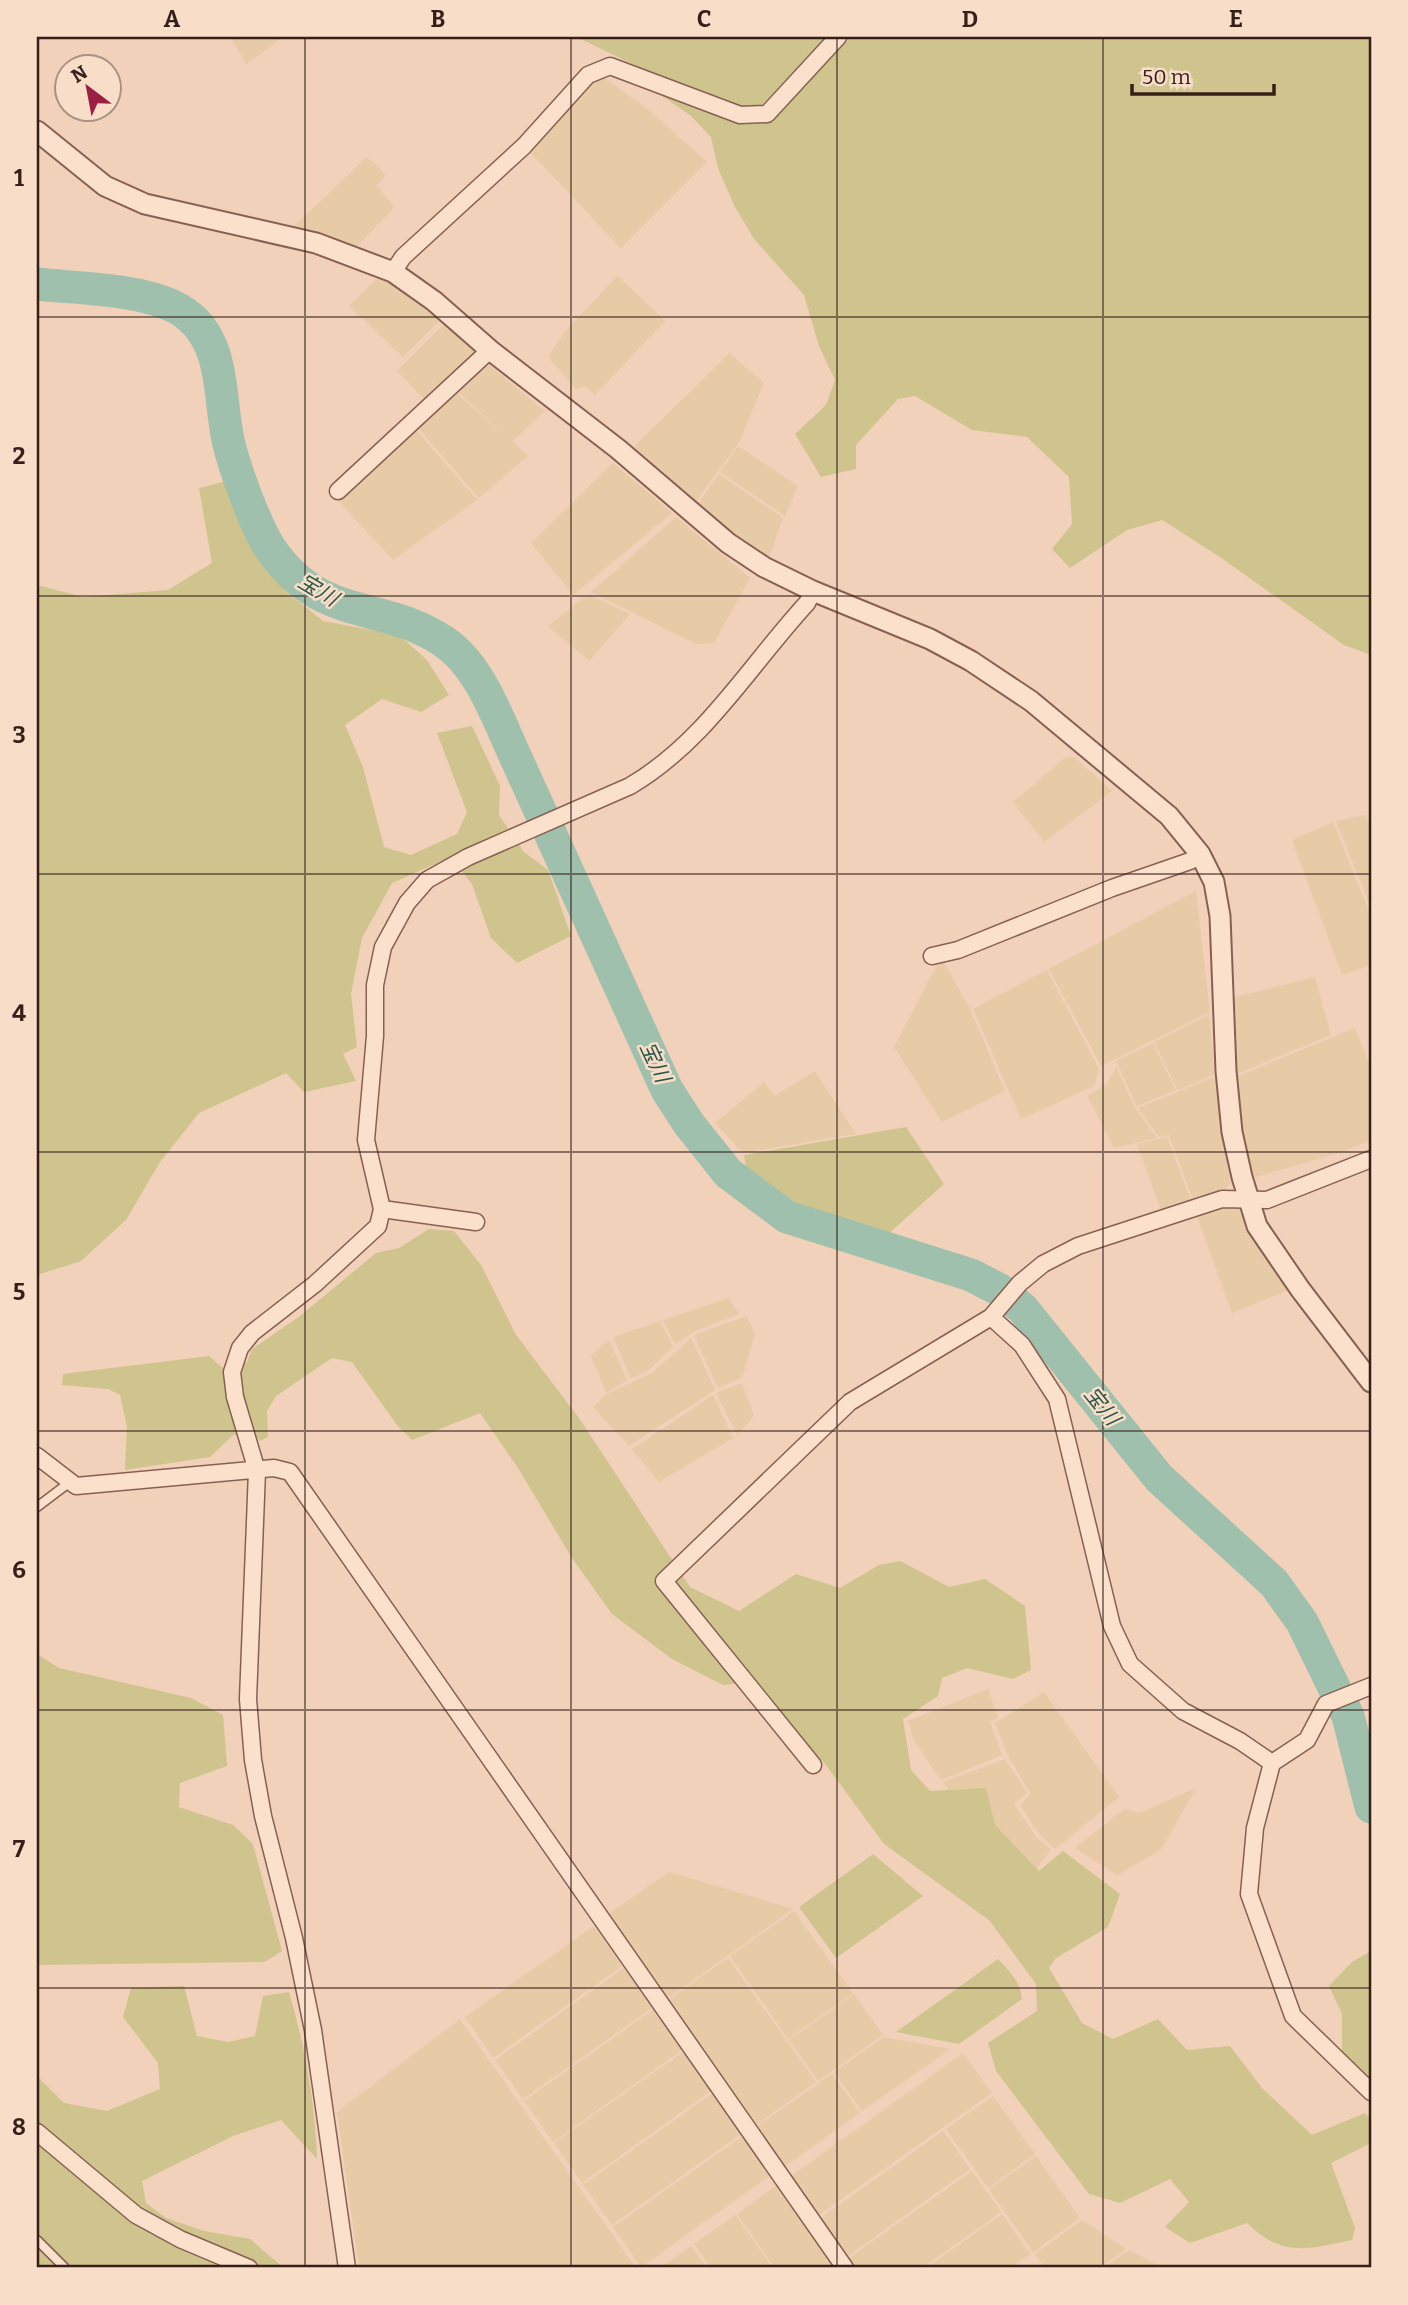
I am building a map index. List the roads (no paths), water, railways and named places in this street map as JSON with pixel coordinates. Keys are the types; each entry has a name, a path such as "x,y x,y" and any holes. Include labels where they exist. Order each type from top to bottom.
{"street":[{"path":"393,272 403,257 524,146 588,75 610,66 740,115 768,114 838,37"},
{"path":"37,131 105,186 145,204 316,243 393,272 434,301 490,350 618,449 728,543 764,567 813,591 930,639 1006,684 1169,816 1200,854 1214,881 1220,916 1226,1071 1232,1132 1257,1226 1300,1289 1371,1382"},
{"path":"338,491 490,350"},
{"path":"347,2268 313,2030 294,1938 263,1815 253,1760 248,1699 257,1471 235,1397 232,1372 240,1348 252,1333 360,1245 378,1226 382,1209 366,1140 375,1036 375,985 383,947 407,903 428,880 468,857 630,786 652,773 696,737 807,603 813,591"},
{"path":"932,956 958,950 1112,888 1190,861 1200,854"},
{"path":"813,1765 664,1581 850,1402 991,1317 1020,1283 1043,1264 1078,1246 1222,1199 1267,1200 1371,1159"},
{"path":"382,1209 476,1222"},
{"path":"991,1317 1022,1345 1057,1399 1071,1444 1112,1626 1130,1664 1183,1711 1240,1741 1272,1763"},
{"path":"37,1456 76,1486 274,1468 290,1472 845,2268"},
{"path":"1371,1686 1326,1704 1307,1740 1272,1763 1255,1828 1249,1894 1293,2016 1371,2092"},
{"path":"37,2133 136,2215 180,2239 249,2268"}],"lane":[{"path":"37,1507 70,1482"},
{"path":"37,2240 65,2268"}],"waterway":[{"name":"宝川","path":"37,284 117,292 158,300 176,307 201,329 215,358 228,440 235,465 252,511 270,548 289,572 310,588 331,600 420,628 443,641 466,662 484,689 498,718 667,1090 689,1124 728,1173 787,1217 971,1275 1000,1290 1023,1309 1159,1478 1274,1583 1302,1622 1348,1716 1371,1807"}]}
